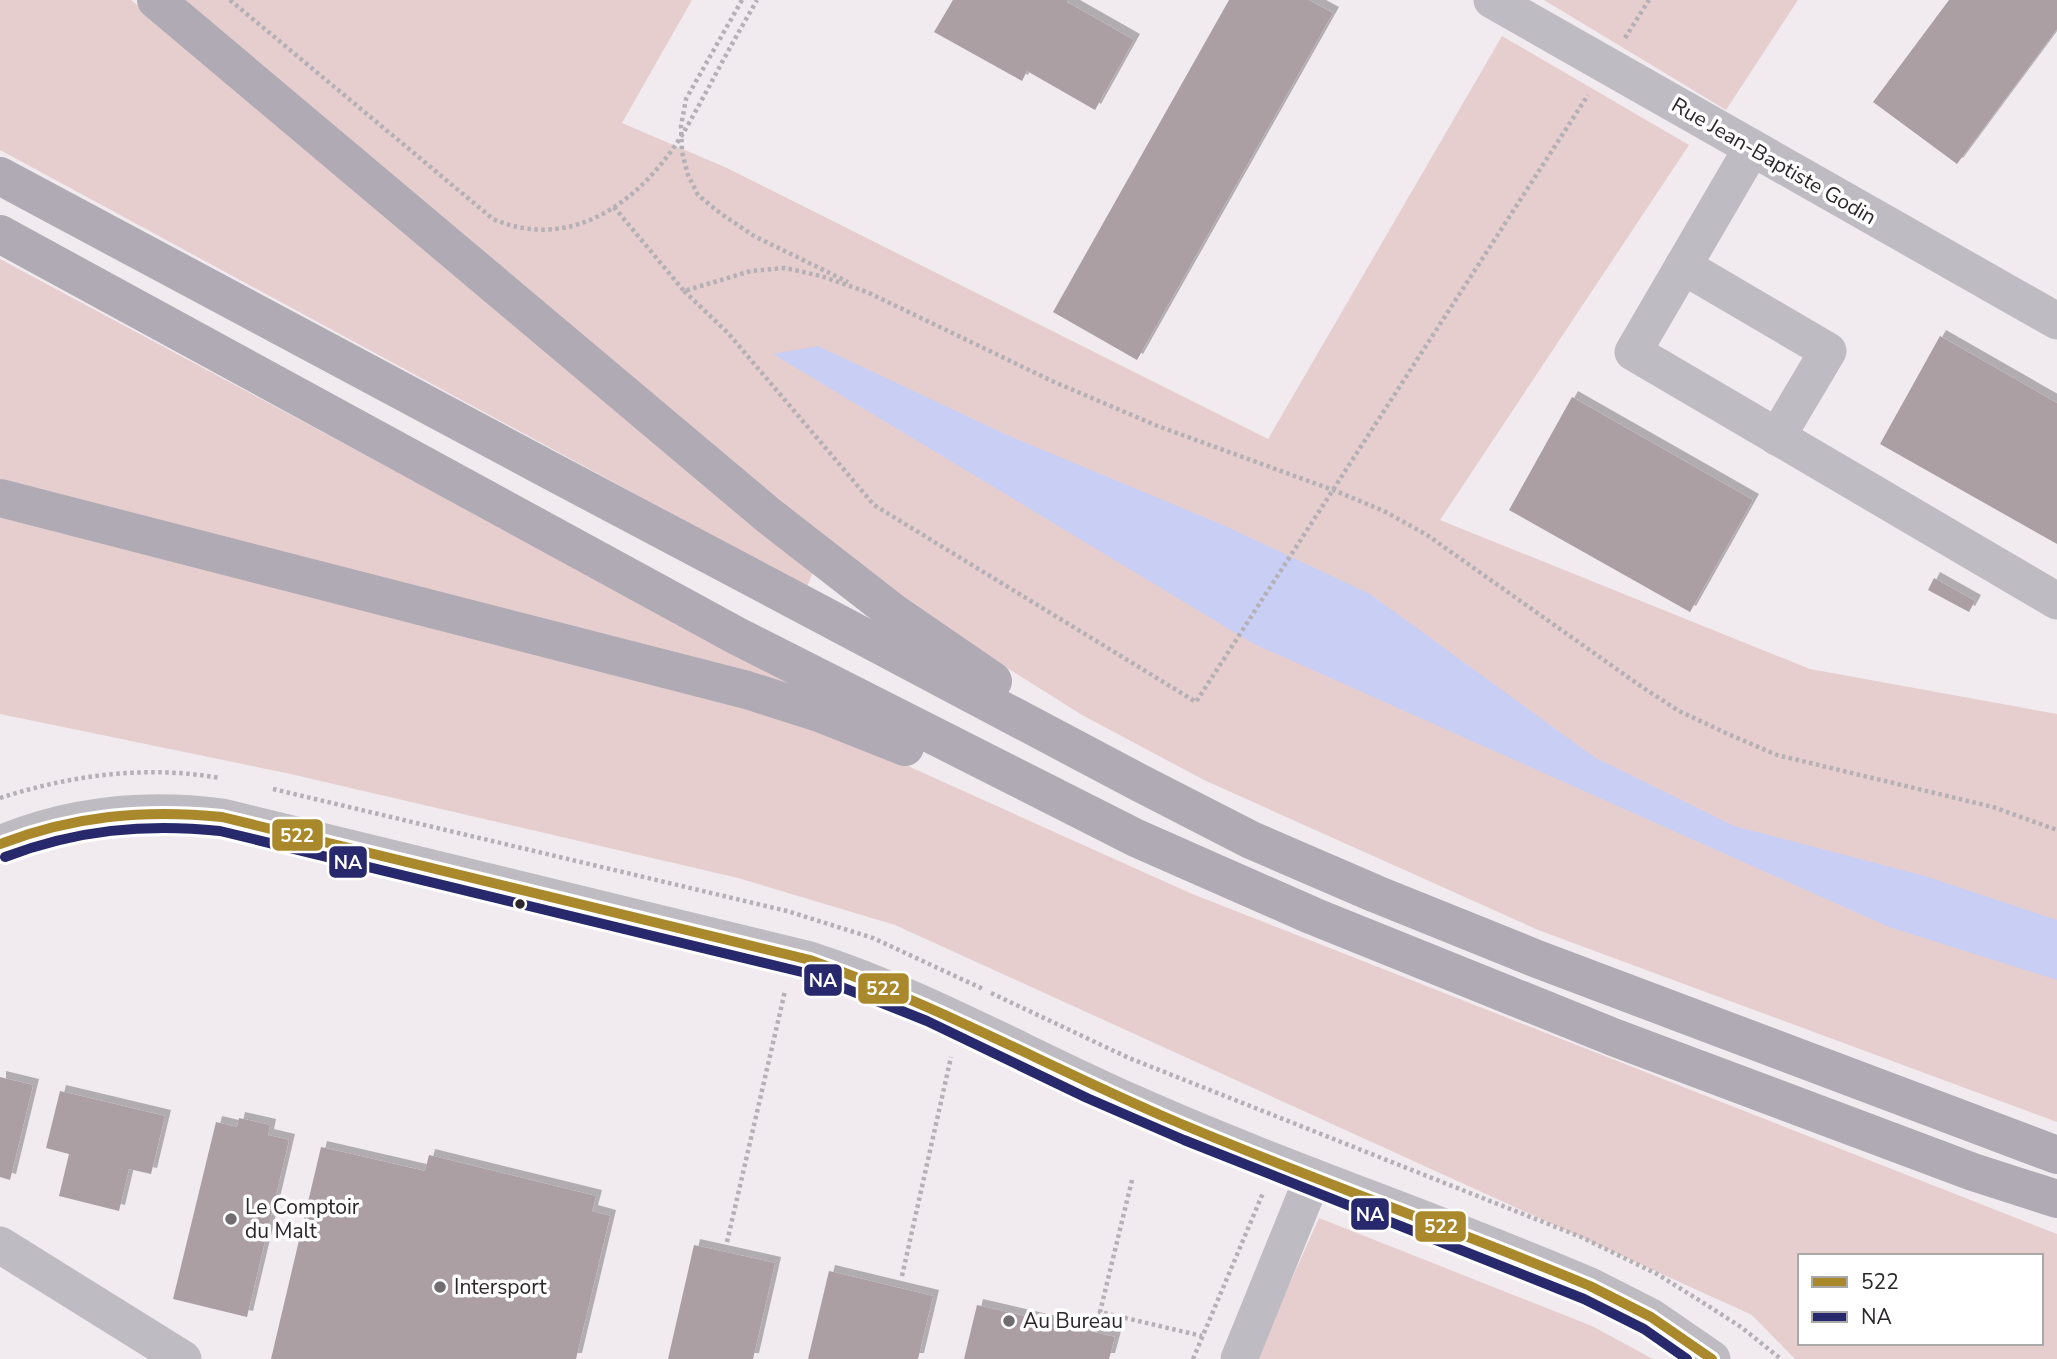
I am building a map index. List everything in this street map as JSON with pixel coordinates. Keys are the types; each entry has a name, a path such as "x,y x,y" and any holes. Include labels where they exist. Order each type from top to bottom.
{"main road":[{"path":"156,0 778,524 894,613 1138,782"},
{"path":"0,176 1251,840 1525,954 2057,1155"},
{"path":"0,234 756,647 1136,838 1312,916 1602,1033 1973,1172 2057,1207"},
{"path":"0,498 778,699 868,732 1043,808 1136,838"},
{"path":"1973,1172 2057,1199"}],"street":[{"name":"Rue Jean-Baptiste Godin","path":"1492,0 2057,321"},
{"path":"1752,148 1633,352 2057,601"},
{"path":"1683,266 1828,351 1777,437"},
{"path":"0,844 59,822 90,817 147,812 193,813 254,824 832,967 871,982 1132,1103 1590,1286 1651,1317 1712,1359"},
{"path":"1239,1359 1314,1177"},
{"path":"0,1245 183,1359"}],"path":[{"path":"230,0 493,219 525,229 546,231 581,225 614,207 652,175 681,135 757,0"},
{"path":"742,0 686,99 681,135 688,175 698,195 754,236 1065,387 1155,425 1333,490 1384,512 1427,535 1679,711 1728,734 1777,755 1993,807 2057,830"},
{"path":"614,207 684,291 728,333 874,505 1196,702 1649,0"},
{"path":"684,291 751,271 785,268 821,276 867,292"},
{"path":"727,1242 786,983"},
{"path":"902,1276 952,1053"},
{"path":"1132,1180 1100,1312 1202,1336"},
{"path":"1194,1359 1260,1191 1301,1211"}],"shaded area":[{"path":"0,0 131,0 814,570 807,587 0,150"},
{"path":"174,0 692,0 622,123 727,168 1268,439 1502,36 1689,145 1440,520 1810,669 2057,714 2057,1122 1538,930 1204,780 1082,715 847,567"},
{"path":"1544,0 1798,0 1726,110"},
{"path":"0,259 802,689 0,485"},
{"path":"0,515 819,726 1190,893 2057,1234 2057,1359 1795,1359 1752,1315 895,925 738,878 286,773 0,714"},
{"path":"1319,1218 1592,1326 1653,1359 1256,1359"}],"water":[{"path":"818,346 1007,435 1223,525 1370,594 1594,757 1734,826 1925,876 2057,920 2057,980 1889,927 1252,643 773,354"}],"building":[{"path":"953,0 1068,0 1067,2 1134,40 1095,110 1027,71 1022,81 934,32"},
{"path":"1229,0 1309,0 1333,13 1137,360 1053,312"},
{"path":"1949,0 2057,0 2057,29 1957,164 1873,102"},
{"path":"1940,336 2057,403 2057,544 1880,444"},
{"path":"1572,397 1753,500 1690,612 1509,510"},
{"path":"1934,578 1975,601 1969,612 1928,590"},
{"path":"0,1077 33,1085 10,1180 0,1177"},
{"path":"60,1091 165,1116 151,1174 129,1169 119,1211 59,1196 69,1154 46,1148"},
{"name":"Le Comptoir du Malt","path":"239,1118 270,1125 268,1135 289,1140 247,1317 173,1299 216,1122 237,1127"},
{"name":"Intersport","path":"321,1147 425,1171 429,1155 596,1196 592,1211 610,1216 576,1359 271,1359"},
{"path":"694,1245 775,1263 753,1359 668,1359"},
{"path":"829,1271 933,1296 918,1359 808,1359"},
{"name":"Au Bureau","path":"977,1305 1115,1337 1109,1359 964,1359"}],"transit line":[{"name":"522","path":"0,844 55,827 109,817 165,814 222,817 810,960 948,1016 1172,1120 1590,1286 1651,1317 1712,1359"},
{"name":"NA","path":"5,857 58,840 111,831 165,828 220,831 806,973 927,1021 1087,1098 1184,1140 1584,1299 1644,1329 1687,1359"}],"place":[{"name":"Le Comptoir du Malt","path":"231,1219"},
{"name":"Intersport","path":"440,1287"},
{"name":"Au Bureau","path":"1009,1321"}]}
